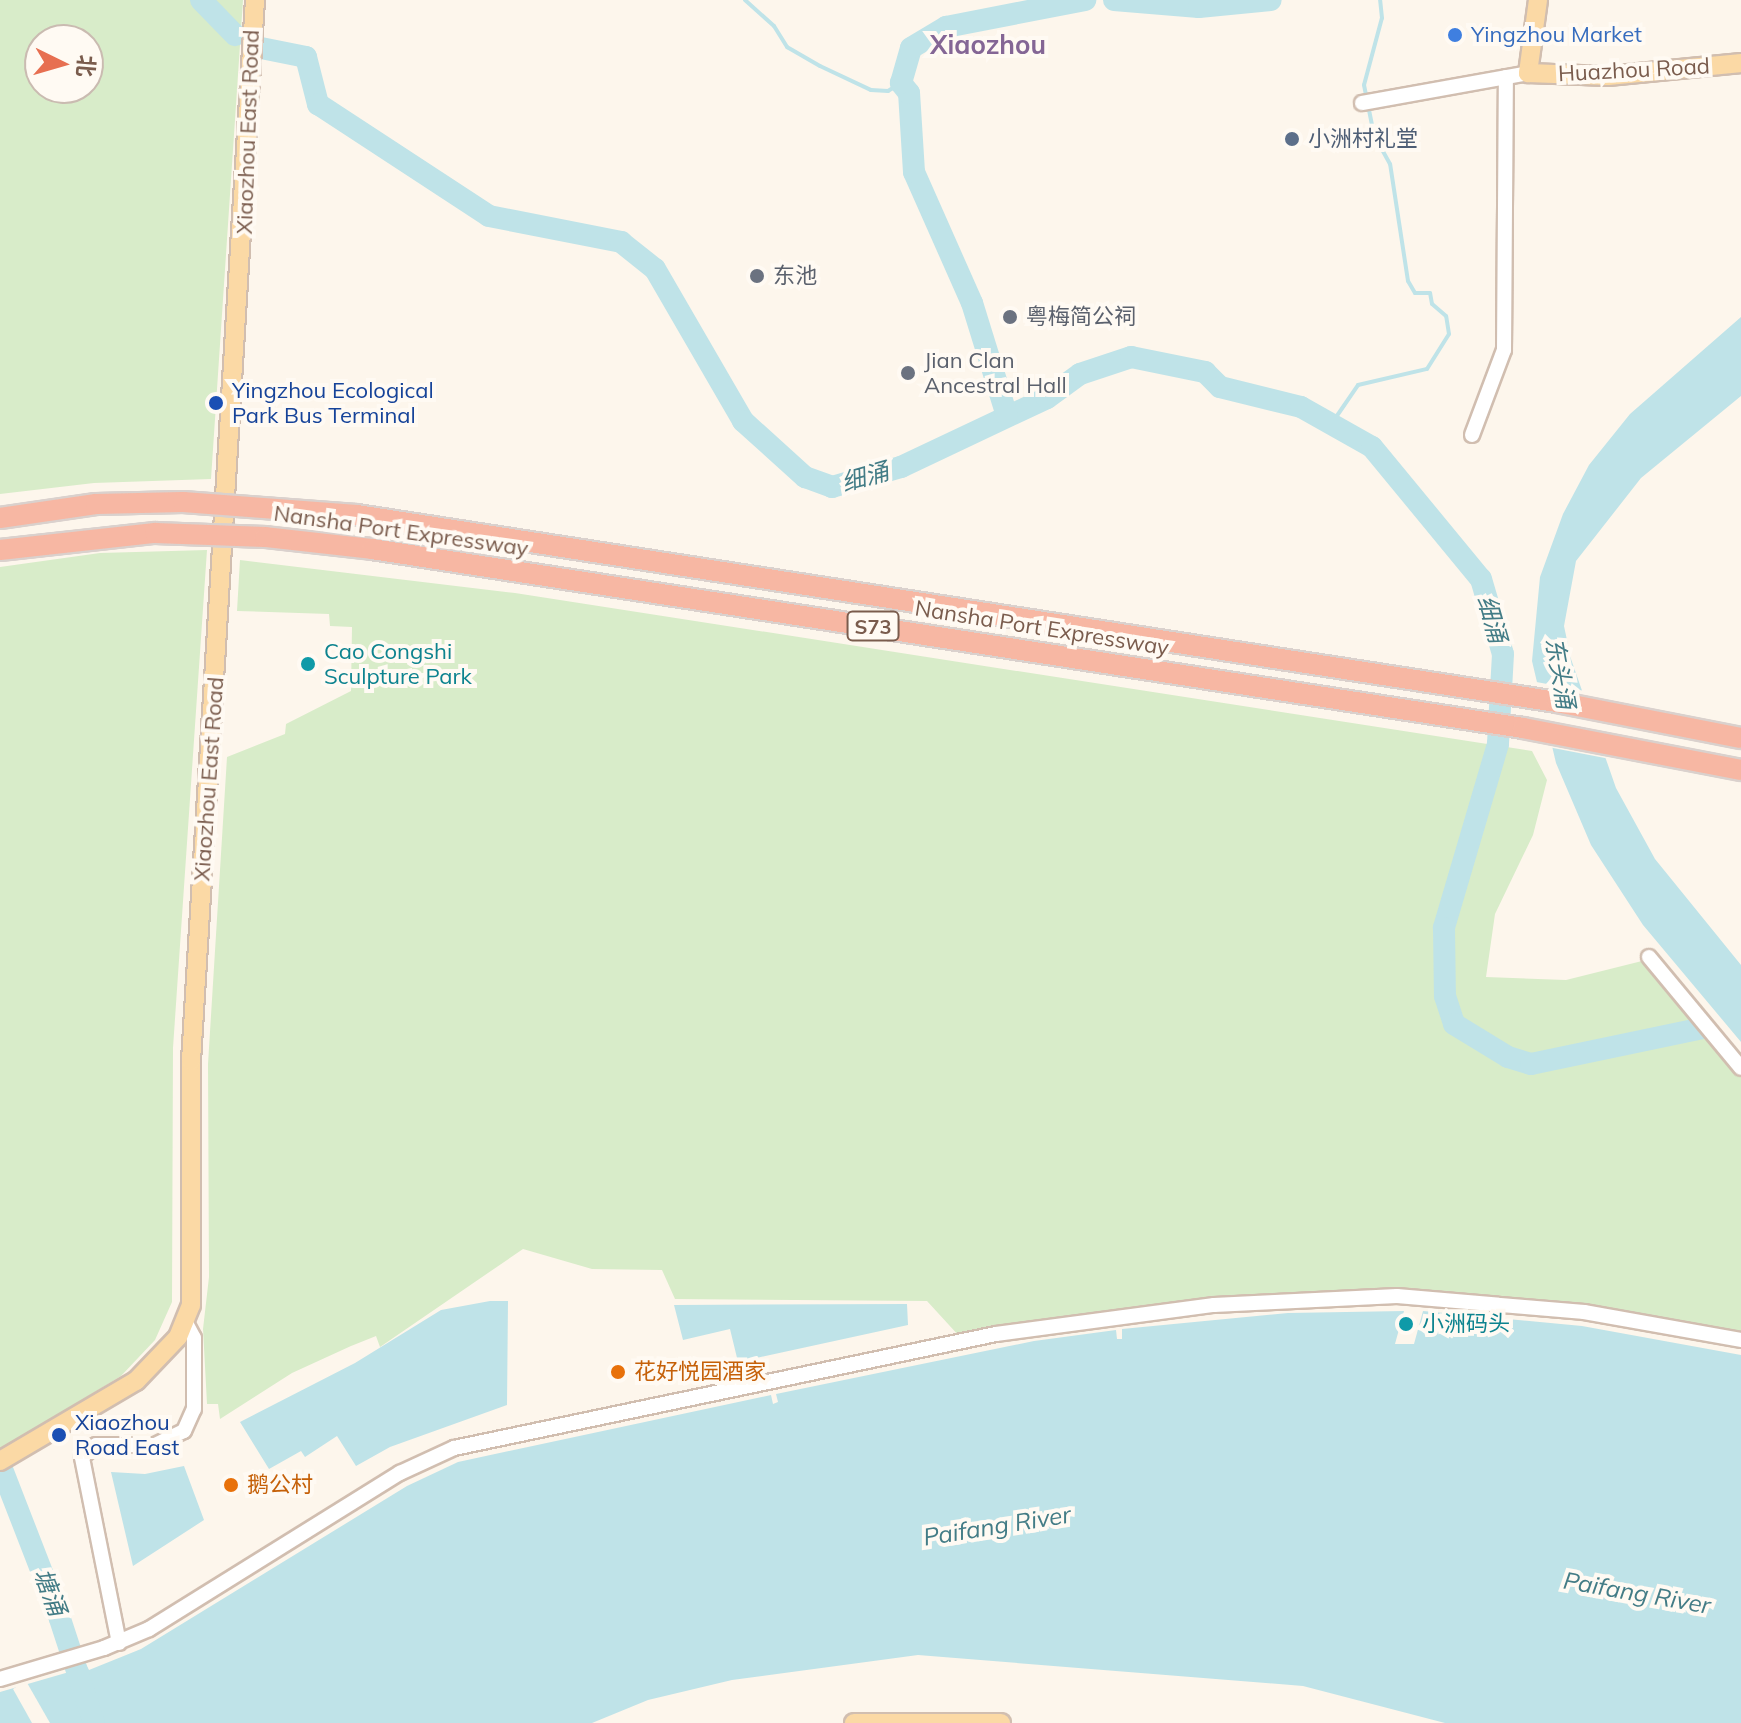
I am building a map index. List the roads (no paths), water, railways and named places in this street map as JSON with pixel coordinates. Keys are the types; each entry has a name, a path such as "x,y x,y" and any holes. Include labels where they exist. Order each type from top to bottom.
{"highway":[{"name":"Nansha Port Expressway","path":"0,518 96,504 183,502 357,515 1557,702 1741,738"},
{"name":"Nansha Port Expressway","path":"0,550 155,533 348,546 1523,728 1741,770"}],"main road":[{"name":"Xiaozhou East Road","path":"186,1323 193,1282 191,1061 245,206 249,55 255,0"},
{"path":"1528,73 1538,0"},
{"name":"Huazhou Road","path":"1528,73 1608,76 1741,63"},
{"path":"6,1458 136,1381 186,1323"},
{"path":"854,1723 1001,1723"}],"street":[{"path":"1362,103 1528,73"},
{"path":"1472,435 1504,350 1506,77"},
{"path":"1649,957 1741,1068"},
{"path":"0,1679 119,1643 166,1620 400,1473 454,1448 1020,1329 1214,1305 1385,1296 1584,1312 1741,1340"},
{"path":"119,1643 82,1457 96,1445 155,1445 184,1431 194,1409 194,1338 186,1323"}],"water":[{"name":"东头涌","path":"1741,317 1741,396 1641,478 1576,561 1564,626 1571,659 1616,788 1655,859 1741,965 1741,1042 1643,925 1591,845 1556,763 1532,661 1540,577 1563,514 1589,465 1630,414"},
{"path":"508,1301 507,1405 390,1447 356,1466 337,1436 305,1457 301,1451 269,1469 240,1422 355,1363 441,1310"},
{"path":"907,1304 908,1325 738,1362 730,1329 683,1340 674,1305"},
{"name":"Paifang River","path":"1404,1311 1395,1344 1414,1344 1423,1311 1582,1326 1741,1355 1741,1723 1445,1723 1303,1686 918,1655 732,1680 648,1700 592,1723 0,1723 0,1692 76,1670 75,1643 89,1670 141,1649 407,1486 458,1462 771,1395 773,1404 778,1402 776,1394 1034,1341 1116,1330 1117,1339 1122,1339 1122,1329 1288,1313"},
{"path":"184,1466 204,1520 133,1566 111,1472 145,1474"}],"waterway":[{"name":"细涌","path":"201,0 235,35"},
{"path":"745,0 774,26 787,47 820,66 871,90 888,91 901,83"},
{"path":"1007,416 972,303 914,172 909,93 901,83 911,48 946,27 1085,0"},
{"path":"1114,0 1199,7 1271,0"},
{"path":"1332,423 1358,385 1427,369 1449,334 1446,316 1432,304 1430,293 1415,293 1408,281 1390,164 1374,135 1364,85 1382,18 1380,0"},
{"name":"细涌","path":"256,47 306,57 318,104 489,216 621,242 655,269 743,421 805,477 832,487 901,467 1047,398 1080,374 1131,357 1205,372 1220,387 1301,407 1372,447 1481,579 1503,654 1498,744 1444,928 1445,996 1454,1024 1508,1057 1531,1064 1704,1028"},
{"name":"塘涌","path":"0,1464 60,1619 94,1723"}],"place":[{"name":"Yingzhou Market","path":"1455,35"},
{"name":"小洲村礼堂","path":"1292,139"},
{"name":"东池","path":"757,276"},
{"name":"粤梅简公祠","path":"1010,317"},
{"name":"Jian Clan Ancestral Hall","path":"908,373"},
{"name":"Yingzhou Ecological Park Bus Terminal","path":"216,403"},
{"name":"Cao Congshi Sculpture Park","path":"308,664"},
{"name":"小洲码头","path":"1406,1324"},
{"name":"花好悦园酒家","path":"618,1372"},
{"name":"Xiaozhou Road East","path":"59,1435"},
{"name":"鹅公村","path":"231,1485"}],"district":[{"name":"Xiaozhou","path":"988,45"}]}
